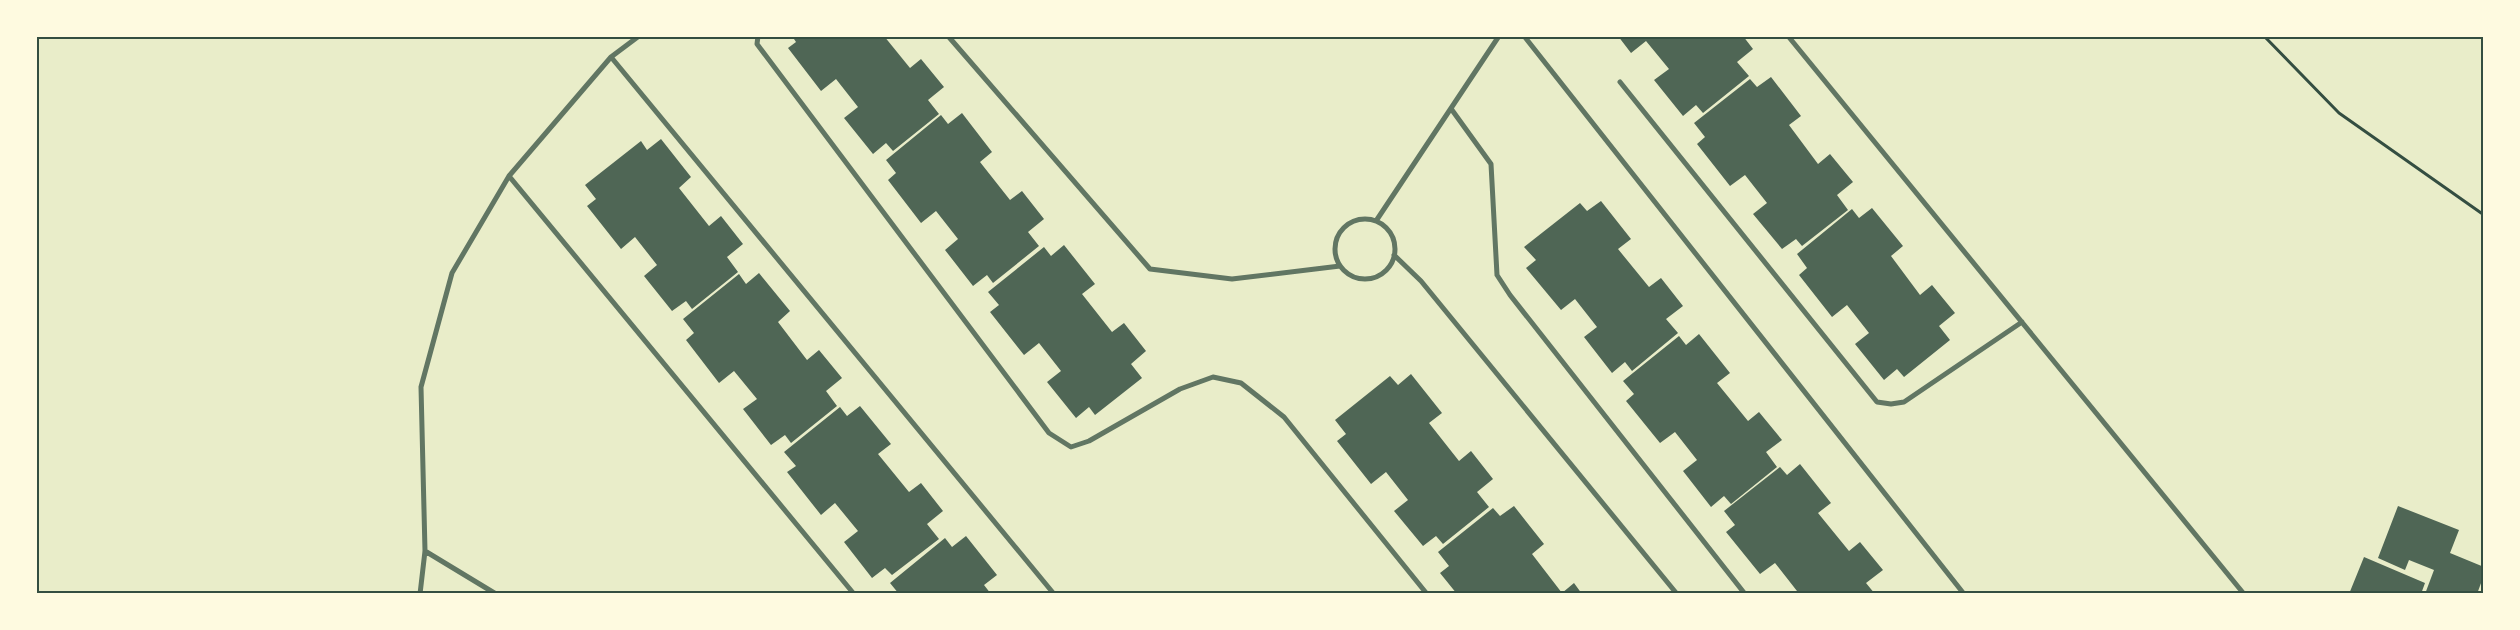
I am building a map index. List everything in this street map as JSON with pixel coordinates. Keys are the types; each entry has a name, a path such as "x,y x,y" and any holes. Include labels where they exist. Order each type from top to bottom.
{"street":[{"path":"420,594 425,551 421,386 452,273 509,176 611,57 639,36"},
{"path":"758,36 757,44 1049,433 1071,447 1089,441 1180,389 1213,377 1241,383 1284,417 1427,594"},
{"path":"948,36 1150,269 1232,280 1340,266"},
{"path":"1376,222 1452,110 1499,36"},
{"path":"1524,36 1964,594"},
{"path":"1788,36 2244,594"},
{"path":"611,57 1054,594"},
{"path":"1620,82 1878,402 1891,404 1904,402 2022,322"},
{"path":"1452,110 1491,164 1497,275 1510,296 1745,594"},
{"path":"509,176 854,594"},
{"path":"1394,255 1384,272 1365,279 1347,273 1340,266 1335,248 1341,231 1357,220 1376,222 1391,235 1394,255 1420,281 1677,594"},
{"path":"425,551 496,594"}],"path":[{"path":"2264,36 2340,113 2484,215"}],"building":[{"path":"792,36 884,36 910,68 921,59 944,87 928,100 939,114 893,151 886,143 873,154 844,118 858,107 836,79 821,91 788,48 796,42"},
{"path":"1618,36 1743,36 1753,49 1737,62 1749,76 1703,113 1696,105 1683,116 1654,80 1669,69 1646,41 1631,53"},
{"path":"1771,77 1801,116 1789,125 1818,164 1830,154 1853,182 1837,195 1848,210 1802,246 1796,239 1782,249 1753,214 1767,203 1745,175 1730,186 1697,144 1705,137 1694,123 1750,79 1757,87"},
{"path":"962,113 992,152 980,162 1010,200 1022,191 1044,219 1028,232 1039,246 993,283 987,275 973,286 945,250 958,239 936,211 921,223 888,180 896,173 886,160 941,115 948,124"},
{"path":"661,139 691,177 679,188 709,226 721,216 743,244 727,257 738,272 692,309 686,301 672,311 644,276 657,265 635,237 621,249 587,206 596,199 585,185 641,141 647,150"},
{"path":"1601,201 1631,239 1618,249 1649,287 1661,278 1683,306 1666,319 1678,333 1632,371 1625,362 1612,373 1584,337 1597,327 1575,299 1561,310 1526,268 1536,260 1524,247 1580,203 1587,211"},
{"path":"1872,208 1903,246 1891,256 1920,295 1932,285 1955,313 1939,326 1950,340 1904,377 1897,369 1884,380 1855,344 1869,333 1847,305 1832,317 1799,275 1807,268 1797,254 1852,209 1859,218"},
{"path":"1064,245 1095,284 1082,294 1112,332 1124,323 1146,351 1131,364 1142,378 1095,415 1089,407 1076,418 1047,382 1061,371 1039,343 1024,355 990,312 999,305 988,292 1044,247 1051,256"},
{"path":"759,273 790,311 778,322 807,360 819,350 842,378 826,391 837,406 791,443 785,435 771,445 743,409 757,399 734,371 719,383 686,340 694,333 683,319 739,274 746,284"},
{"path":"1699,334 1730,373 1717,383 1748,421 1759,412 1782,440 1766,452 1777,467 1731,504 1724,496 1711,507 1683,471 1697,460 1675,432 1660,443 1626,401 1634,394 1623,381 1679,336 1686,345"},
{"path":"1411,374 1442,413 1429,423 1459,461 1471,451 1493,479 1477,492 1489,507 1443,544 1436,536 1423,546 1394,511 1408,500 1386,472 1371,484 1337,441 1346,434 1335,420 1390,376 1398,385"},
{"path":"860,406 891,444 878,454 909,492 921,483 943,511 927,524 939,539 892,575 885,568 872,578 844,542 858,531 835,503 821,515 787,472 796,466 784,452 840,407 847,416"},
{"path":"1800,464 1831,503 1818,513 1849,551 1860,542 1883,570 1866,583 1875,594 1793,594 1797,591 1775,563 1760,574 1726,532 1735,525 1724,511 1780,467 1787,475"},
{"path":"1514,506 1544,544 1532,554 1562,593 1574,583 1582,594 1457,594 1440,573 1449,566 1438,552 1493,508 1500,516"},
{"path":"2398,506 2459,530 2450,553 2484,567 2484,575 2477,594 2425,594 2434,570 2409,560 2405,570 2378,558"},
{"path":"966,536 997,575 984,585 991,594 899,594 890,583 945,538 952,547"},
{"path":"2364,557 2425,583 2421,594 2349,594"}]}
